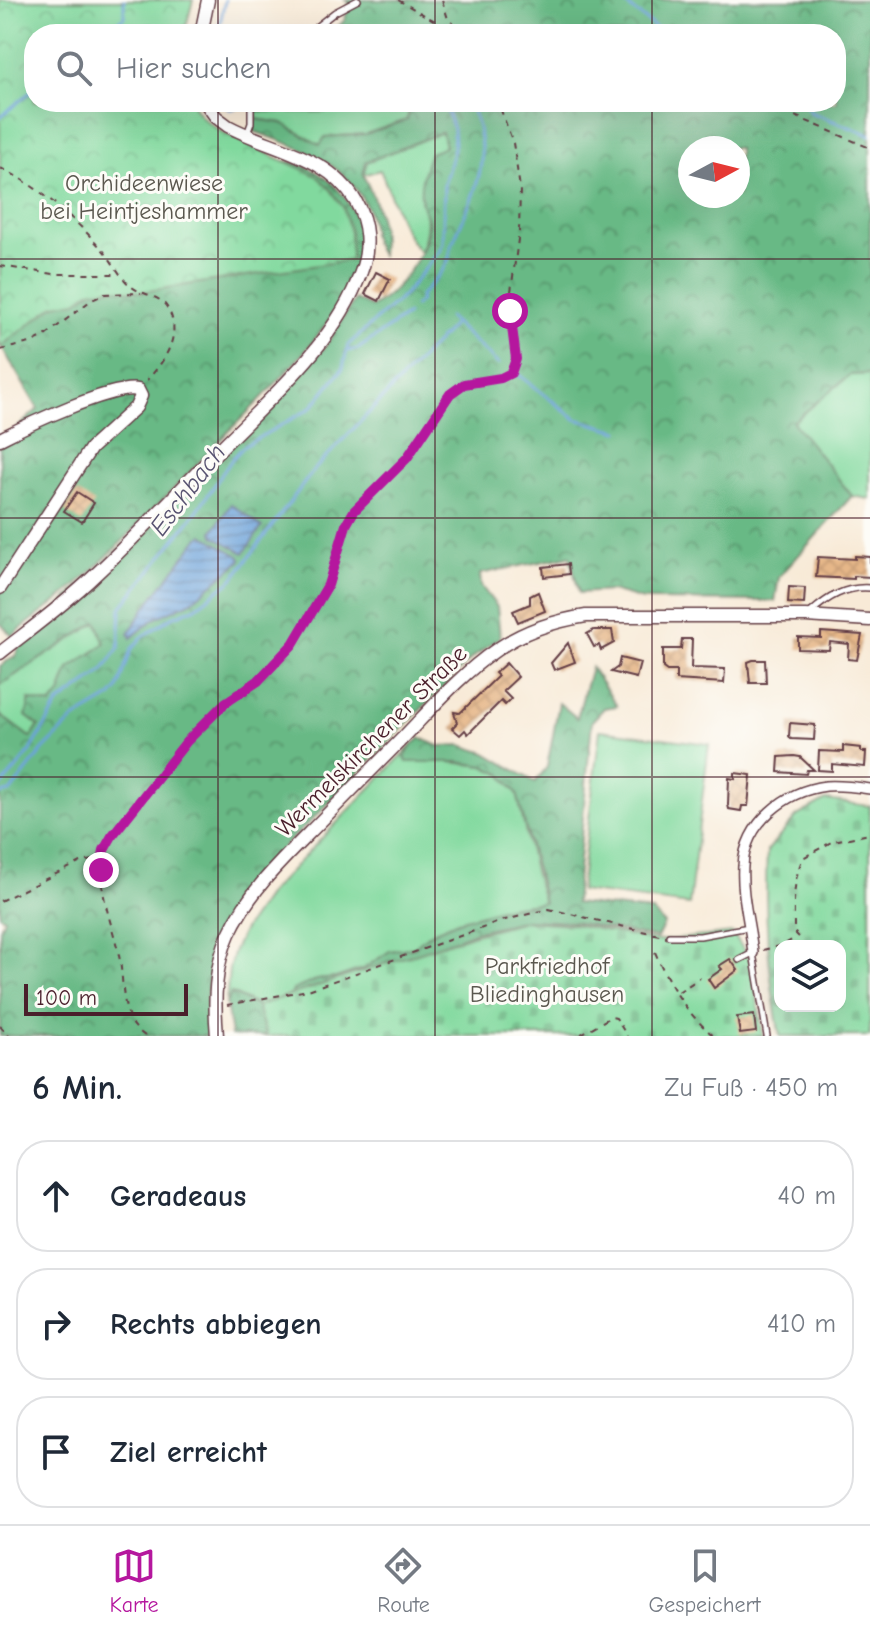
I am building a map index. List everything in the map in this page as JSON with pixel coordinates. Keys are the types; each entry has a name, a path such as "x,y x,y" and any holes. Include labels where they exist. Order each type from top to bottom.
{"main road":[{"path":"203,24 208,0"},
{"path":"0,653 93,578 282,386 324,337 357,281 365,258 366,232 361,213 350,193 336,177 315,163 246,135 222,122 214,112"},
{"path":"0,439 88,401 128,388 138,390 141,396 136,407 91,448 0,588"},
{"name":"Wermelskirchener Straße","path":"217,1036 214,1007 223,949 234,925 258,889 281,861 447,693 496,649 551,623 586,616 806,616 870,620"}],"street":[{"path":"753,953 743,864 745,849 761,820 774,808 807,791 826,786 870,789"}],"lane":[{"path":"320,24 358,0"},
{"path":"246,135 251,112"},
{"path":"806,616 850,588 870,588"},
{"path":"669,936 700,936 750,926"},
{"path":"739,960 753,953 767,1036"}],"path":[{"path":"398,0 440,24"},
{"path":"442,0 448,19 453,24"},
{"path":"145,1036 129,1018 125,1004 120,963 102,883 101,859 112,836 187,741 225,703 258,681 293,644 328,585 346,525 354,511 407,458 450,394 464,384 507,376 514,367 516,359 510,299 519,232 519,177 513,143 502,112"},
{"path":"785,112 870,148"},
{"path":"0,168 38,191 103,249 131,286 159,299 168,309 173,326 172,341 167,354 138,390"},
{"path":"0,266 54,274 121,274"},
{"path":"0,350 45,336 90,301 105,294 142,293"},
{"path":"753,953 783,945 797,937 794,932 796,879 803,858 833,841 870,834"},
{"path":"0,901 81,862 101,859"},
{"path":"214,1007 308,990 493,924 549,909 669,936"},
{"path":"655,952 676,994 714,1036"},
{"path":"676,994 700,978"},
{"path":"581,1034 611,1017 616,1018 627,1036"},
{"path":"0,1026 9,1036"}],"green space":[{"name":"Orchideenwiese bei Heintjeshammer","path":"0,0 193,0 187,24 24,24 24,112 198,112 223,133 317,176 343,207 350,232 351,260 141,292 110,288 90,291 77,301 55,305 0,347"},
{"path":"346,0 870,0 870,374 850,375 793,422 852,496 779,577 775,601 643,600 611,591 579,593 570,556 480,574 481,586 497,607 500,637 470,660 280,850 241,896 224,928 212,963 207,1000 209,1036 0,1036 0,929 4,918 0,915 0,715 31,738 39,726 26,716 30,700 51,705 60,694 69,669 105,644 97,622 0,685 0,666 16,655 20,644 273,403 325,347 355,299 371,307 391,293 410,270 424,245 428,221 422,203 421,184 430,153 445,147 442,132 366,162 363,175 378,214 381,255 375,245 367,208 346,178 318,157 251,130 256,119 282,123 320,145 325,137 366,134 407,120 409,112 846,112 846,24 341,24 345,20 349,2"},
{"path":"0,93 24,99 24,112 76,112 268,160 289,161 309,168 337,188 355,217 360,250 356,268 334,313 300,358 98,565 12,636 0,623 0,444 38,409 0,344"},
{"path":"257,112 409,112 407,120 366,134 326,137 320,145 282,123 256,119"},
{"path":"442,132 445,147 421,201 426,226 420,252 402,223 380,170 363,175 367,162"},
{"path":"870,374 870,499 852,496 792,422 850,375"},
{"path":"98,622 105,644 69,669 60,695 51,705 29,700 39,726 30,738 0,715 0,685"},
{"path":"591,667 617,706 604,708 592,721 575,903 652,911 664,924 657,938 573,922 526,920 477,931 288,1005 293,990 317,980 336,978 363,969 390,951 414,947 430,933 458,921 508,907 544,902 517,793 501,774 484,766 457,762 407,762 405,757 421,738 439,746 461,745 486,753 535,782 547,767 559,703 577,718"},
{"path":"600,730 709,744 689,905 580,891"},
{"path":"412,745 405,757 484,766 501,774 517,793 544,903 508,907 458,921 430,933 414,947 390,951 363,969 336,978 316,980 294,990 291,996 257,1006 232,993 226,1003 234,950 269,893"},
{"path":"826,800 870,806 870,1036 780,1036 776,1012 846,1012 846,940 774,940 774,1002 768,944 767,851 797,816"},
{"name":"Parkfriedhof Bliedinghausen","path":"524,921 573,924 658,941 733,933 752,963 763,1036 266,1036 257,1006 478,933"},
{"path":"231,993 257,1006 266,1036 231,1036 226,1003"}],"water":[{"path":"231,504 262,527 244,553 214,536 213,531"},
{"path":"203,535 239,556 239,562 192,601 154,619 131,638 129,633 144,609"}],"building":[{"path":"376,272 390,279 379,301 365,294"},
{"path":"77,492 94,503 82,522 64,511"},
{"path":"855,556 870,557 870,577 816,577 818,557 855,559"},
{"path":"568,564 569,574 544,577 543,567"},
{"path":"789,587 805,588 804,604 788,603"},
{"path":"538,592 545,611 518,622 513,611 530,604 530,596"},
{"path":"594,630 612,630 614,643 601,650 599,645 594,647 587,634"},
{"path":"821,632 862,635 857,660 848,659 849,644 830,642 829,650 798,649 798,637 821,638"},
{"path":"682,639 692,639 691,668 725,669 724,683 676,680 676,671 663,668 663,649 681,649"},
{"path":"568,643 575,662 554,670 551,663"},
{"path":"620,658 640,663 636,678 611,672 618,667"},
{"path":"765,660 766,683 750,683 748,662"},
{"path":"506,663 518,677 503,691 511,699 505,705 501,701 468,734 465,730 460,735 452,728 457,723 454,712 460,713 498,676 495,673"},
{"path":"790,723 815,725 814,740 791,739"},
{"path":"843,746 861,748 861,752 866,752 865,767 832,764 832,771 818,770 819,751 843,752"},
{"path":"779,757 800,757 814,770 807,770 806,774 778,772"},
{"path":"735,773 751,775 748,806 742,806 741,811 729,809 728,805 729,778 735,779"},
{"path":"730,959 738,970 714,988 708,979"},
{"path":"754,1015 756,1032 740,1034 737,1017"}],"waterway":[{"path":"115,24 124,17 124,0"},
{"name":"Eschbach","path":"220,24 225,0"},
{"path":"620,0 651,24"},
{"path":"0,117 24,97"},
{"name":"Eschbach","path":"0,788 30,752 58,704 102,672 119,648 121,608 197,511 232,459 244,446 311,408 343,368 348,345 404,295 440,250 443,243 444,184 454,149 453,129 447,112"},
{"path":"415,306 448,261 479,176 481,142 473,112"},
{"path":"810,112 870,135"},
{"path":"347,351 358,349 407,315"},
{"path":"448,317 498,364"},
{"path":"0,794 10,792 43,750 74,719 111,697 118,689 131,650 141,638 170,618 196,607 233,579 313,471 455,323"},
{"path":"519,375 576,419 619,431"}],"route":[{"path":"101,870 101,859 112,836 187,741 225,703 258,681 293,644 328,585 346,525 354,511 407,458 442,404 456,388 464,384 501,378 511,373 516,359 510,311"}]}
